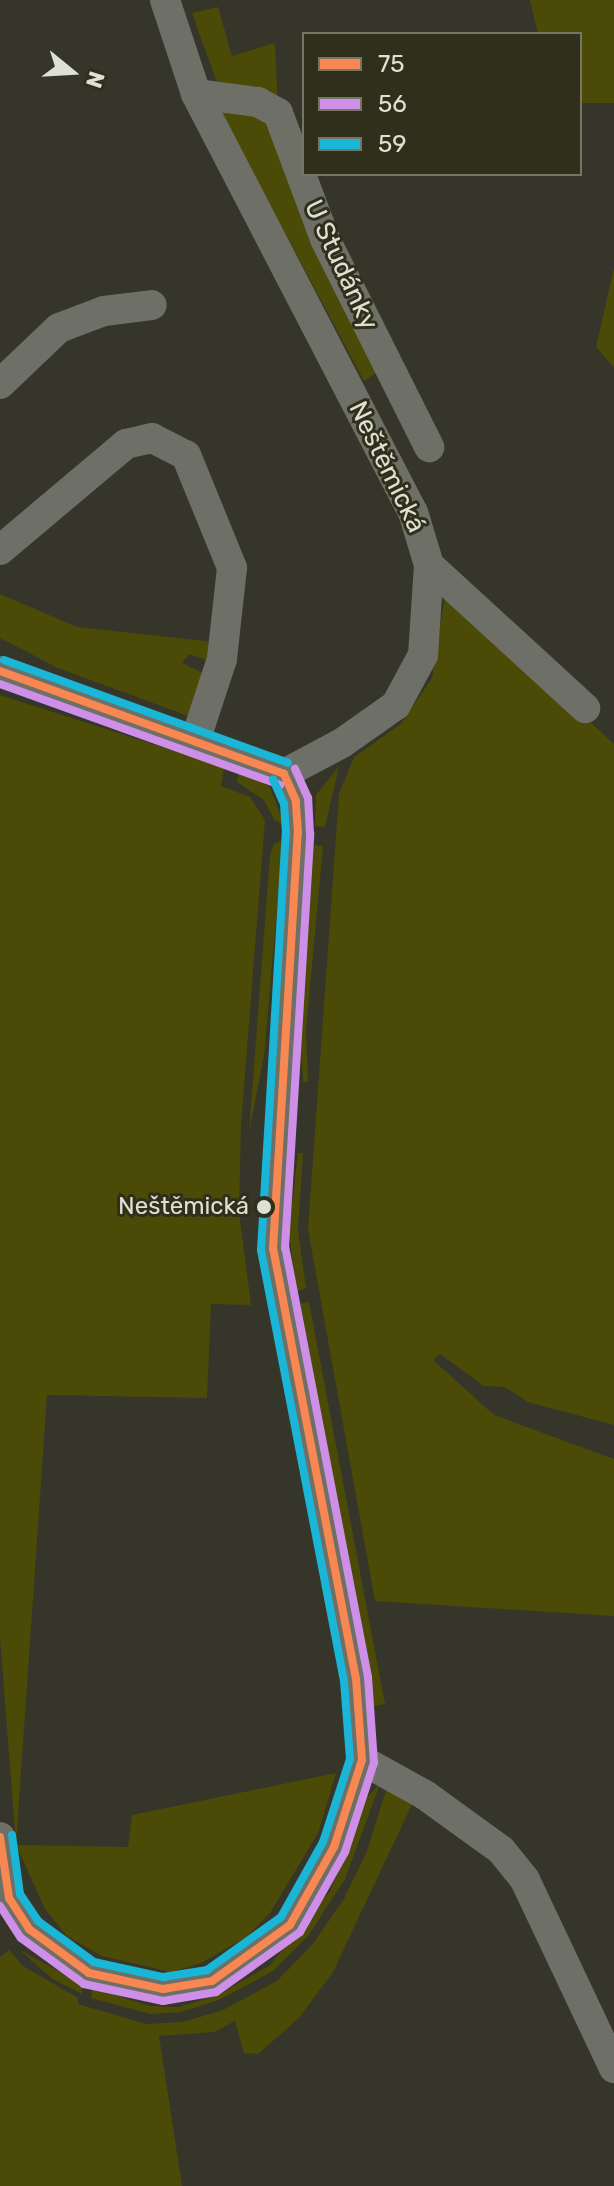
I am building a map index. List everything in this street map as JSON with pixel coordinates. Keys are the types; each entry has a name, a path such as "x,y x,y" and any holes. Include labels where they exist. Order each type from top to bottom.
{"street":[{"name":"Neštěmická","path":"165,0 196,94 413,512 429,565 423,655 396,705 342,743 284,774"},
{"name":"U Studánky","path":"196,94 258,102 278,113 325,239 429,447"},
{"path":"0,384 59,328 104,311 152,305"},
{"path":"0,550 126,444 152,438 186,455 232,568 222,659 195,741"},
{"path":"429,565 585,708"},
{"path":"0,671 284,774 296,801 298,833 273,1249 356,1679 362,1760 334,1847 290,1925 212,1981 163,1989 89,1973 29,1929 9,1898 0,1837"},
{"path":"362,1760 425,1795 501,1850 525,1880 614,2068"}],"shaded area":[{"path":"530,0 614,0 614,103 582,103 582,32 538,32"},
{"path":"218,7 232,56 275,43 278,105 219,88 192,13"},
{"path":"225,106 272,118 379,371 364,381 222,114"},
{"path":"614,268 614,368 596,347"},
{"path":"446,589 614,744 614,1425 528,1402 505,1387 484,1386 440,1354 433,1360 494,1415 614,1459 614,1616 375,1601 308,1229 339,794 354,757 401,724 432,678"},
{"path":"0,594 77,627 215,642 209,661 189,654 182,663 205,674 188,716 58,668 0,638"},
{"path":"0,695 224,767 221,786 250,797 265,820 241,1125 239,1212 251,1305 211,1304 207,1398 47,1395 16,1845 0,1637"},
{"path":"339,766 325,827 315,826 316,795"},
{"path":"239,770 270,787 284,824 275,821 264,800 237,782"},
{"path":"283,840 264,1056 249,1133 270,855 274,844"},
{"path":"313,845 323,846 306,1031 308,1082 303,1082 299,1023"},
{"path":"298,1153 303,1153 298,1230 306,1288 296,1292 289,1231"},
{"path":"309,1302 385,1704 374,1706 298,1304"},
{"path":"336,1773 318,1833 270,1913 246,1937 201,1963 171,1972 102,1956 67,1936 45,1909 16,1845 128,1847 132,1815"},
{"path":"380,1784 345,1879 308,1936 273,1971 219,2000 181,2012 150,2014 91,1998 92,1988 150,2006 179,2007 215,1996 269,1966 330,1891 367,1797"},
{"path":"388,1784 414,1800 333,1972 299,2018 258,2054 244,2053 235,2021 214,2032 159,2036 182,2186 0,2186 0,1957 9,1950 23,1966 78,1998 78,2004 146,2024 183,2022 223,2010 277,1981 312,1945 344,1899 367,1851"},
{"path":"20,1950 82,1984 82,1994 51,1978"}],"transit line":[{"name":"59","path":"4,660 288,763"},
{"name":"75","path":"0,671 284,774"},
{"name":"56","path":"0,684 280,785"},
{"name":"56","path":"0,1906 21,1938 84,1984 163,2001 216,1992 300,1932 345,1852 374,1763 368,1677 285,1248 310,834 308,798 295,769"},
{"name":"75","path":"0,1837 9,1898 29,1929 89,1973 163,1989 212,1981 290,1925 334,1847 362,1760 356,1679 273,1249 298,833 296,801 284,774"},
{"name":"59","path":"12,1835 20,1894 38,1921 94,1962 163,1977 207,1970 281,1917 323,1842 350,1759 344,1681 261,1250 286,833 284,804 273,779"}],"place":[{"name":"Neštěmická","path":"264,1207"}]}
